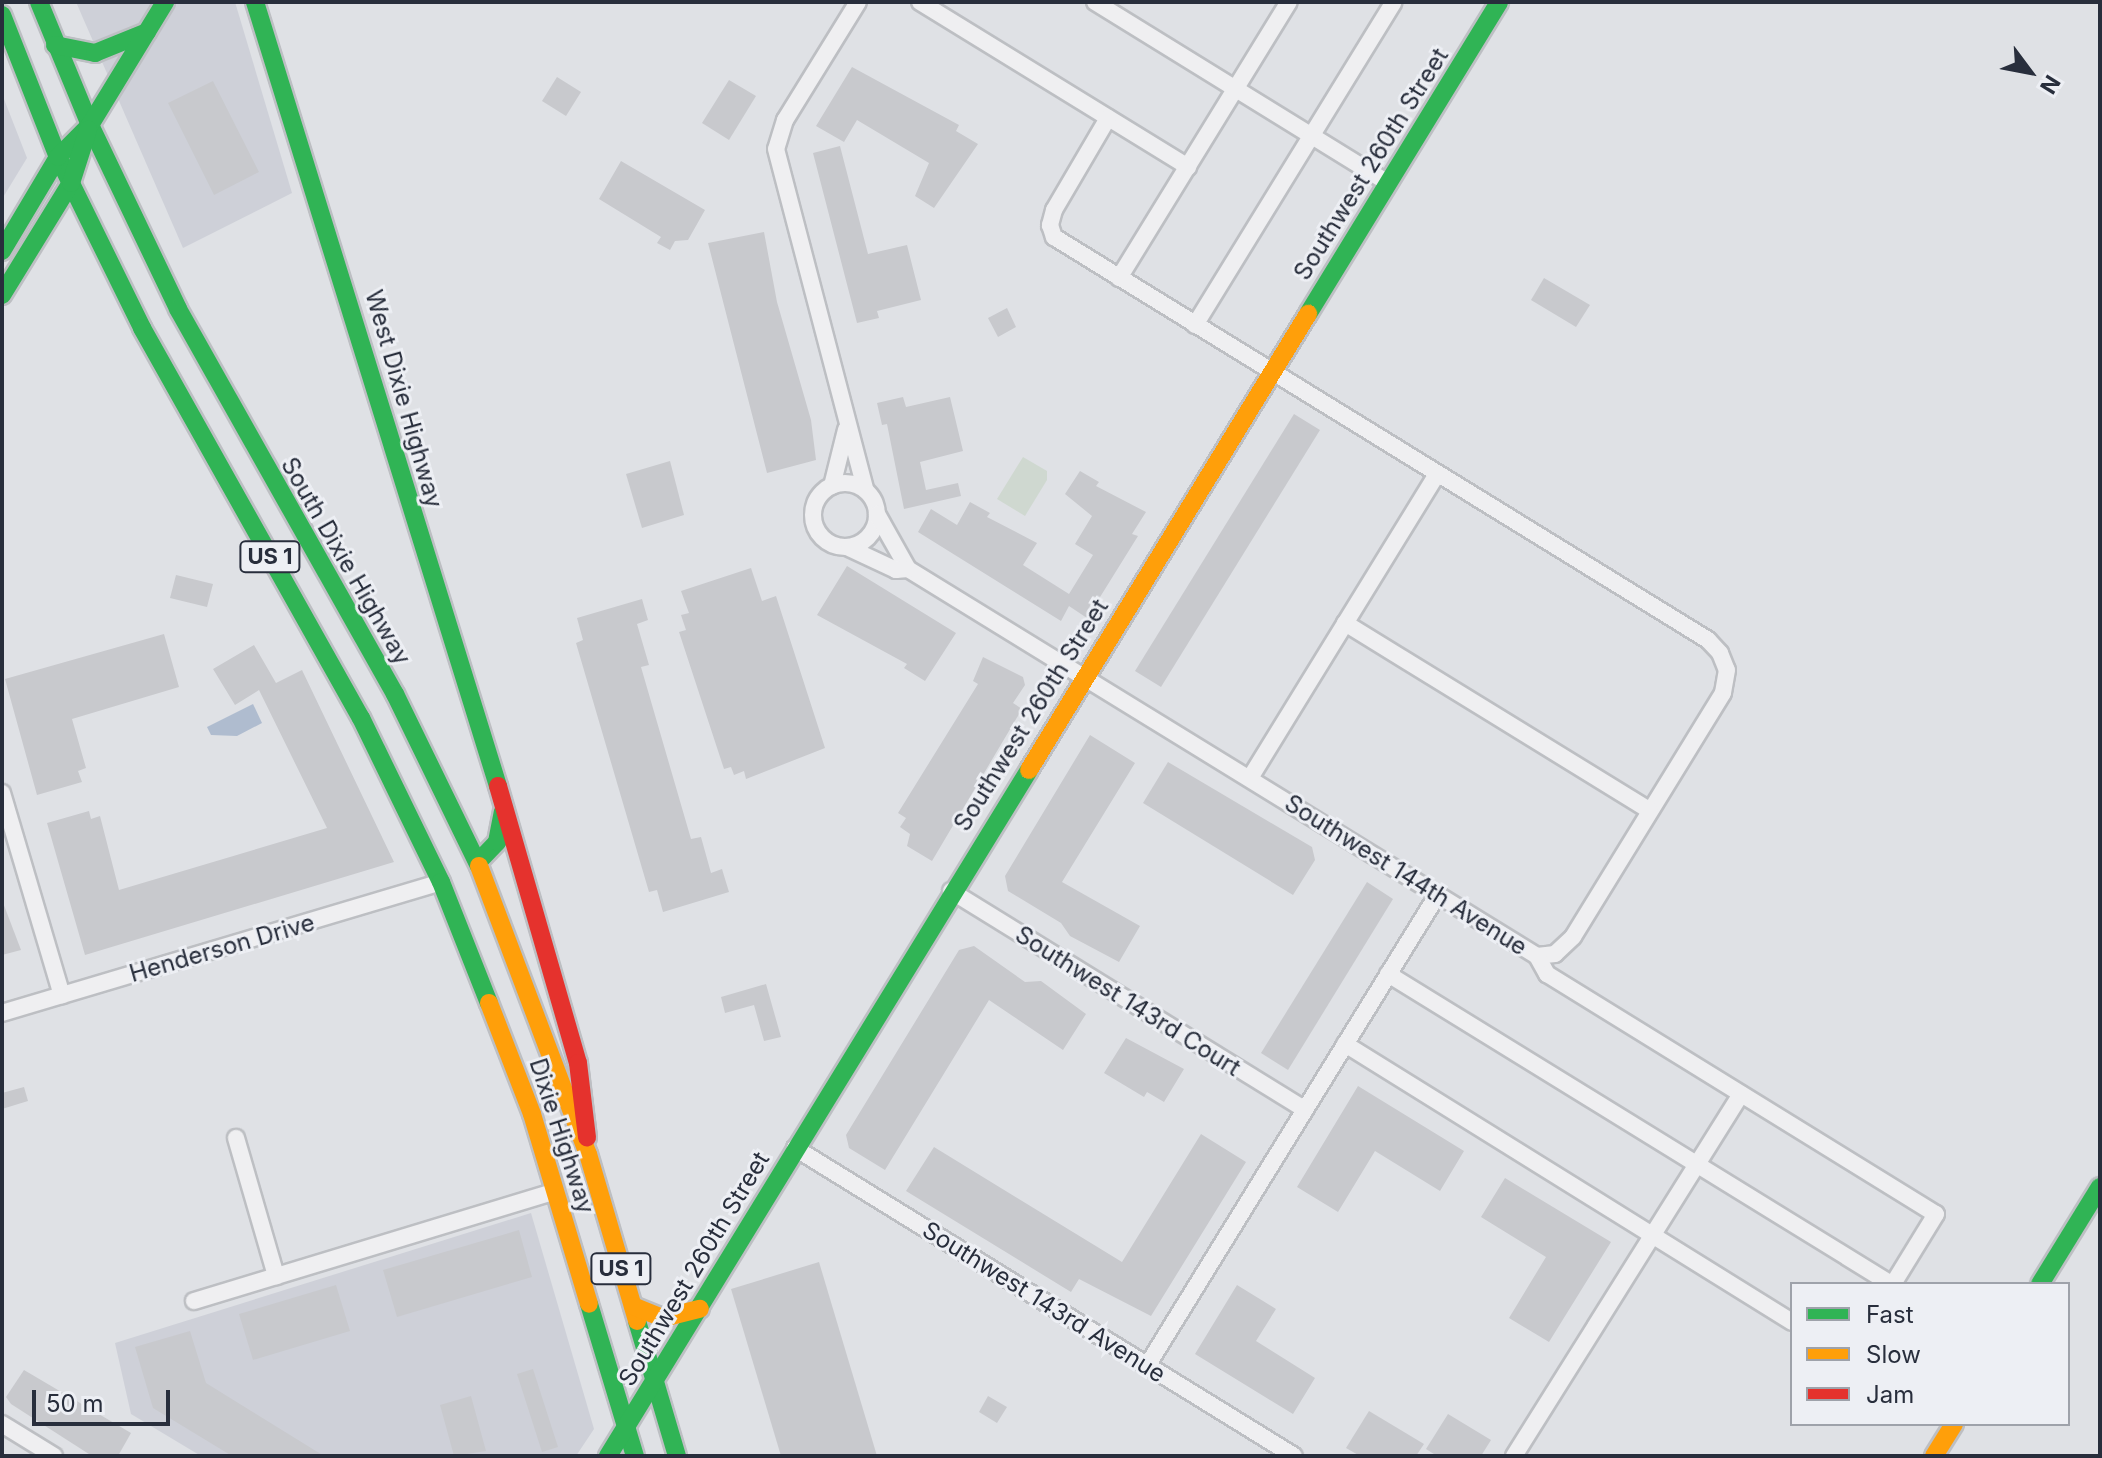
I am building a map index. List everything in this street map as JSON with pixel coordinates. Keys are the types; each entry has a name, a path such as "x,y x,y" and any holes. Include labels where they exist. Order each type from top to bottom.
{"main road":[{"name":"South Dixie Highway","path":"39,2 90,125 219,388 395,694 478,862 588,1154"},
{"path":"2,295 71,183 90,125 165,2"},
{"name":"West Dixie Highway","path":"255,2 337,256 578,1063 588,1154"},
{"name":"Southwest 260th Street","path":"608,1456 951,891 1499,2"},
{"name":"US 1","path":"2,15 58,157 164,369 361,718 441,882"},
{"path":"55,45 95,53 147,32"},
{"path":"2,251 58,157 90,125"},
{"path":"441,882 478,862 497,842 503,811"},
{"name":"Dixie Highway","path":"441,882 510,1049 635,1456"},
{"name":"Dixie Highway","path":"588,1154 677,1456"},
{"path":"2041,1282 2100,1187"},
{"path":"633,1306 663,1318 700,1309"},
{"path":"1934,1456 1953,1426"}],"street":[{"path":"858,2 785,120 776,149 846,430 854,441 865,489 877,514 873,532 849,548 830,544 814,522 818,498 832,486 849,483 865,489"},
{"path":"920,2 1188,167"},
{"path":"1095,2 1388,183"},
{"path":"1195,325 1394,2"},
{"path":"1119,278 1235,89 1281,5"},
{"path":"1108,118 1050,225 1061,242 1708,640 1720,653 1727,670 1723,693 1573,937 1555,954 1537,956"},
{"path":"832,486 846,430"},
{"path":"1250,778 1437,474"},
{"name":"Southwest 144th Avenue","path":"877,514 908,569 1537,956 1547,974 1936,1214 1893,1282"},
{"name":"Southwest 144th Avenue","path":"849,548 896,570 908,569"},
{"path":"1345,623 1650,811"},
{"path":"2,793 62,995"},
{"name":"Henderson Drive","path":"2,1013 441,882"},
{"name":"Southwest 143rd Court","path":"951,891 1305,1110"},
{"path":"1147,1366 1438,894"},
{"path":"1388,974 1889,1282"},
{"path":"1345,1044 1790,1321"},
{"path":"1514,1456 1741,1094"},
{"path":"236,1138 276,1276"},
{"name":"Southwest 143rd Avenue","path":"795,1148 1294,1456"},
{"path":"194,1301 555,1191"},
{"path":"2,1424 54,1456"}],"shaded area":[{"path":"76,2 235,2 292,193 183,248"},
{"path":"2,94 27,158 2,199"},
{"path":"1023,457 1047,471 1047,480 1025,516 997,499"},
{"path":"531,1213 594,1429 576,1456 201,1456 131,1414 115,1343"}],"water":[{"path":"253,704 262,723 237,736 211,735 207,727"}],"building":[{"path":"852,67 959,125 956,131 978,144 934,208 915,196 929,163 857,120 844,142 816,126"},
{"path":"557,77 581,92 566,116 542,101"},
{"path":"729,80 756,96 729,140 702,123"},
{"path":"213,81 259,172 214,195 168,103"},
{"path":"840,146 868,254 907,245 921,300 877,311 879,318 857,323 813,153"},
{"path":"621,161 705,210 688,240 675,241 670,250 657,243 661,237 599,199"},
{"path":"764,232 777,302 811,420 816,460 767,473 708,243"},
{"path":"1544,278 1590,305 1576,327 1531,300"},
{"path":"1007,308 1016,327 998,337 988,318"},
{"path":"903,397 906,407 950,397 963,451 920,462 926,490 958,483 961,496 904,509 887,424 882,425 877,403"},
{"path":"1294,414 1320,430 1161,687 1135,671"},
{"path":"670,461 684,515 642,528 626,474"},
{"path":"1080,471 1099,482 1096,486 1146,512 1132,534 1138,536 1087,618 1069,606 1061,621 918,532 931,509 957,525 970,502 990,513 987,517 1037,543 1023,565 1069,594 1093,555 1075,544 1092,516 1065,494"},
{"path":"847,566 956,633 925,681 904,668 907,664 817,615"},
{"path":"751,568 762,601 776,596 825,748 746,779 744,771 734,775 731,767 724,769 679,632 686,630 681,615 689,613 681,591"},
{"path":"176,575 213,584 207,607 170,598"},
{"path":"642,599 648,620 637,624 649,665 641,667 691,839 701,837 711,873 722,869 729,892 663,912 657,890 649,892 576,643 583,640 577,618"},
{"path":"164,634 179,687 72,719 86,768 78,771 82,782 37,795 5,679"},
{"path":"254,645 276,683 302,670 394,862 85,955 47,823 89,811 91,819 100,816 119,890 327,828 259,690 235,705 213,669"},
{"path":"983,657 1023,677 1025,685 1013,703 1022,709 932,861 907,846 910,834 900,827 906,818 898,813 978,684 973,681"},
{"path":"1090,735 1135,763 1062,882 1140,926 1119,962 1070,936 1061,923 1008,891 1005,876"},
{"path":"1168,762 1312,847 1315,860 1293,895 1143,803"},
{"path":"1367,882 1393,899 1288,1070 1261,1053"},
{"path":"2,900 21,950 2,955"},
{"path":"974,946 1025,982 1041,981 1086,1014 1063,1050 989,1000 885,1170 849,1148 846,1135 959,950"},
{"path":"766,984 781,1037 764,1041 754,1005 725,1013 721,997"},
{"path":"1126,1038 1184,1069 1164,1102 1147,1092 1144,1097 1104,1073"},
{"path":"1358,1086 1464,1151 1440,1191 1375,1151 1338,1212 1297,1187"},
{"path":"24,1087 28,1101 2,1109 2,1093"},
{"path":"1201,1134 1246,1162 1151,1316 1079,1279 1071,1292 906,1191 934,1147 1122,1262"},
{"path":"1505,1178 1611,1242 1549,1342 1509,1318 1546,1257 1481,1217"},
{"path":"519,1230 532,1277 397,1317 383,1270"},
{"path":"819,1262 877,1456 781,1456 731,1289"},
{"path":"336,1285 350,1331 253,1360 239,1314"},
{"path":"1237,1285 1276,1309 1256,1341 1315,1378 1293,1414 1195,1354"},
{"path":"190,1331 206,1383 324,1456 232,1456 153,1408 135,1347"},
{"path":"533,1369 558,1447 542,1452 517,1374"},
{"path":"24,1370 131,1433 118,1456 92,1456 11,1404 6,1397"},
{"path":"471,1396 486,1451 454,1456 440,1405"},
{"path":"988,1396 1007,1407 997,1423 979,1412"},
{"path":"1369,1411 1424,1444 1416,1456 1360,1456 1346,1448"},
{"path":"1448,1414 1491,1440 1481,1456 1437,1456 1426,1449"}],"traffic: fast":[{"path":"39,2 90,125 178,309 395,694 479,866"},
{"path":"2,251 58,157 90,125 165,2"},
{"path":"255,2 498,786"},
{"path":"1308,314 1499,2"},
{"path":"2,15 58,157 142,328 361,718 441,882 489,1003"},
{"path":"55,45 95,53 147,32"},
{"path":"2,295 71,183 88,130"},
{"path":"608,1456 1029,770"},
{"path":"478,862 497,842 503,812"},
{"path":"2041,1282 2100,1187"},
{"path":"589,1304 635,1456"},
{"path":"637,1321 677,1456"}],"traffic: slow":[{"path":"1029,770 1308,314"},
{"path":"479,866 588,1154 637,1321"},
{"path":"489,1003 532,1114 589,1304"},
{"path":"633,1306 663,1318 700,1309"},
{"path":"1934,1456 1953,1426"}],"traffic: jam":[{"path":"498,786 578,1063 587,1137"}]}
